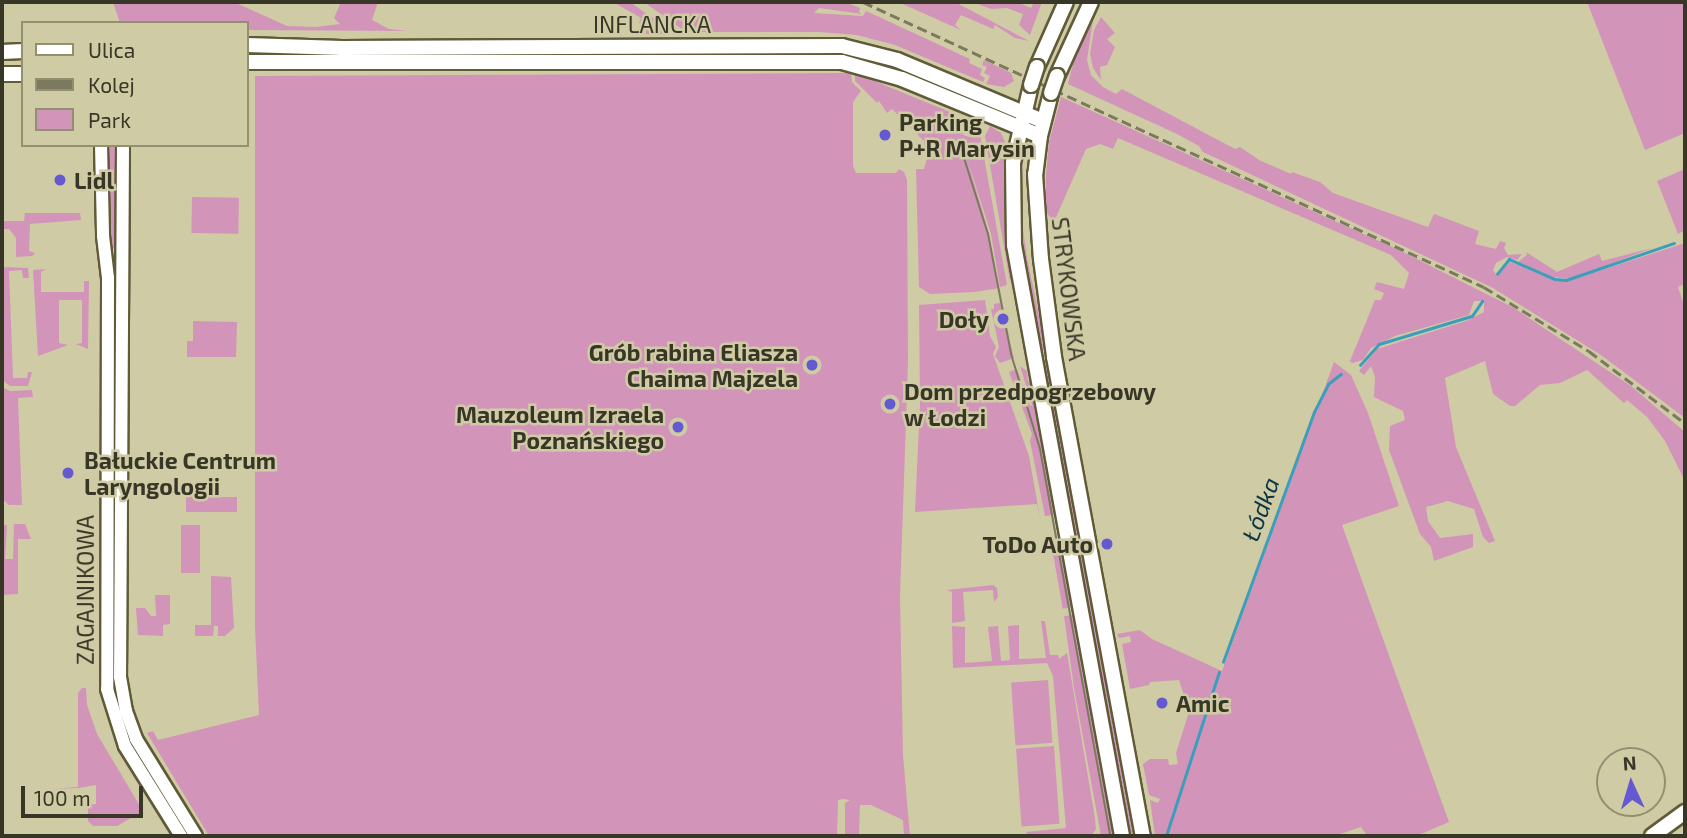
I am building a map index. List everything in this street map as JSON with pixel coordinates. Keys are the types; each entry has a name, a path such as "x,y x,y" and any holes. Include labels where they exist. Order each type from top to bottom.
{"main road":[{"name":"STRYKOWSKA","path":"1066,2 1037,67 1020,120 1012,190 1016,258 1122,836"},
{"name":"STRYKOWSKA","path":"1091,2 1051,93 1035,174 1036,214 1052,348 1143,836"},
{"name":"INFLANCKA","path":"248,45 342,48 842,46 897,60 1020,120"},
{"path":"2,51 21,51"},
{"name":"INFLANCKA","path":"248,62 842,62 893,76 1042,128"},
{"path":"2,74 21,75"},
{"path":"1652,836 1685,812"}],"street":[{"name":"ZAGAJNIKOWA","path":"102,147 103,236 108,278 107,683 122,739 171,807"},
{"name":"ZAGAJNIKOWA","path":"122,147 120,677 126,711 136,739 171,807"},
{"path":"171,807 181,836"},
{"path":"171,807 196,836"}],"green space":[{"path":"113,2 234,2 287,26 316,27 340,24 334,18 341,2 378,2 372,20 389,29 407,31 248,30 248,21 119,21"},
{"path":"613,2 630,2 661,24 664,34 646,34 646,27 639,23 641,18"},
{"path":"644,2 845,2 860,8 859,12 862,14 819,8 814,13 863,16 866,11 970,59 969,63 982,69 980,75 985,78 983,82 895,45 857,35 819,32 686,32"},
{"path":"898,2 955,2 1029,41 1015,38 995,25 993,29 961,15 955,25 961,30"},
{"path":"973,2 1017,2 1031,8 1034,2 1042,2 1030,35 1019,25 1023,14 1007,8 991,9"},
{"path":"1587,2 1685,2 1685,133 1645,150"},
{"path":"1101,17 1115,33 1107,39 1115,47 1107,65 1100,67 1101,80 1093,68 1090,54 1094,30"},
{"path":"1093,20 1087,60 1091,75 1103,87 1116,94 1122,89 1235,149 1240,147 1259,160 1291,174 1292,172 1320,182 1333,193 1428,227 1434,214 1479,231 1475,244 1496,249 1500,241 1506,243 1504,248 1508,255 1522,254 1517,260 1507,257 1496,263 1493,270 1497,276 1510,262 1558,281 1568,281 1685,243 1685,284 1678,287 1685,308 1685,418 1601,355 1493,288 1203,152 1199,146 1177,134 1068,84 1075,56"},
{"path":"248,49 817,50 873,56 987,103 986,106 907,72 852,58 248,57"},
{"path":"984,60 1011,73 1014,81 1004,87 986,84 990,76 984,73 987,67 982,65"},
{"path":"851,73 852,82 861,91 853,102 853,166 856,173 896,173 899,169 904,172 907,180 908,362 900,596 903,755 910,836 904,836 903,820 871,805 860,805 859,836 845,836 845,803 850,800 843,799 838,800 837,836 209,836 147,733 153,731 158,740 259,715 255,627 255,76"},
{"path":"855,73 950,112 953,118 967,124 963,135 970,137 974,128 979,129 1007,285 1000,287 991,234 966,155 989,234 999,288 930,294 919,287 916,169 924,169 927,158 924,141 892,109 887,113 879,101 877,103 855,81"},
{"path":"1061,97 1401,251 1514,308 1631,386 1685,432 1685,481 1665,441 1647,417 1627,400 1624,403 1587,370 1560,383 1540,385 1515,406 1510,406 1493,394 1485,361 1445,378 1456,447 1495,541 1489,543 1483,537 1474,509 1448,501 1426,507 1428,521 1440,538 1473,534 1473,547 1434,561 1431,547 1420,534 1389,450 1390,426 1405,420 1403,411 1374,397 1375,377 1371,366 1364,375 1359,371 1377,349 1466,321 1484,312 1484,301 1474,301 1469,315 1395,336 1371,348 1363,360 1352,363 1350,361 1375,300 1381,300 1384,293 1374,289 1377,282 1404,289 1409,273 1391,255 1118,138 1113,149 1100,144 1086,149 1054,222 1046,212 1046,175 1049,142"},
{"path":"990,126 1001,133 1006,144 1004,214 1012,274 1010,282 985,136"},
{"path":"108,147 116,147 118,248 110,248"},
{"path":"1023,151 1021,215 1046,349 1040,350 1020,232 1019,163"},
{"path":"1685,169 1685,230 1678,234 1657,181"},
{"path":"192,197 239,198 238,234 191,233"},
{"path":"25,213 80,213 81,220 30,224 29,251 35,253 32,256 16,257 16,238 9,229 2,229 2,221 24,221"},
{"path":"1652,248 1571,279 1553,277 1518,262 1527,255 1526,252 1557,272 1599,254 1602,261"},
{"path":"2,267 28,268 29,278 23,278 22,270 9,271 13,378 27,378 28,372 32,372 28,386 10,386 2,380"},
{"path":"46,269 41,272 41,292 84,292 84,281 89,281 88,349 76,344 82,343 82,300 59,300 59,343 68,345 38,356 33,270"},
{"path":"985,300 990,336 996,347 993,354 1029,456 1040,517 1037,504 915,512 920,404 919,305"},
{"path":"1000,303 1014,358 1000,363 995,356 999,347 991,309 994,309 994,304"},
{"path":"193,321 237,322 236,357 187,357 187,341 193,341"},
{"path":"1048,359 1136,836 1128,836 1042,361"},
{"path":"1334,362 1351,375 1368,413 1399,506 1342,525 1449,822 1421,834 1422,836 1367,836 1361,827 1334,836 1155,836 1150,800 1158,803 1160,799 1149,795 1143,764 1150,759 1168,759 1169,765 1178,764 1176,753 1188,715 1185,699 1179,680 1150,682 1149,685 1130,689 1122,644 1131,642 1130,636 1119,638 1117,634 1140,630 1152,639 1222,671"},
{"path":"1020,366 1027,371 1028,381 1032,383 1032,394 1035,394 1056,512 1054,515 1045,516 1030,441 1032,434 1009,372 1017,369 1030,406 1032,405"},
{"path":"2,387 10,391 32,390 33,397 18,398 22,505 9,505 2,499"},
{"path":"186,497 237,497 237,512 186,512"},
{"path":"14,524 25,524 31,539 18,539 18,594 2,595 2,525 7,525 5,559 13,559"},
{"path":"181,525 200,525 200,573 181,573"},
{"path":"1062,547 1073,607 1063,609 1052,549"},
{"path":"211,576 231,577 234,628 225,636 218,636 218,626 214,626 213,636 195,636 195,625 211,625"},
{"path":"993,585 997,588 998,597 994,602 993,590 963,592 965,621 952,623 952,592 947,590"},
{"path":"155,595 170,595 170,624 163,625 163,636 138,635 136,608 145,608 151,616 156,616"},
{"path":"1075,615 1115,836 1101,836 1074,688 1064,616"},
{"path":"1041,621 1045,621 1050,655 1058,655 1059,659 1067,653 1095,818 1096,829 1091,836 1028,836 1026,832 1066,828 1053,676 1047,663 953,668 952,626 965,627 965,663 992,661 988,627 998,626 1001,661 1010,660 1008,626 1019,625 1019,659 1046,658"},
{"path":"1048,680 1052,743 1015,745 1011,683"},
{"path":"82,688 86,688 87,705 97,734 143,811 117,826 93,826 88,821 88,805 96,804 96,785 79,788 52,789 78,787 78,693"},
{"path":"1054,746 1059,824 1022,826 1016,749"}],"waterway":[{"name":"Łódka","path":"1497,274 1509,259 1555,279 1566,280 1674,243"},
{"name":"Łódka","path":"1360,365 1379,344 1472,316 1482,301"},
{"name":"Łódka","path":"1223,662 1314,412 1328,384 1341,374"},
{"name":"Łódka","path":"1166,836 1219,672"}],"tram line":[{"path":"964,158 988,234 1011,354 1040,449 1110,836"}],"railway":[{"path":"863,2 1484,287 1589,351 1685,423"}],"place":[{"name":"Parking P+R Marysin","path":"885,135"},
{"name":"Lidl","path":"60,180"},
{"name":"Doły","path":"1003,319"},
{"name":"Grób rabina Eliasza Chaima Majzela","path":"812,365"},
{"name":"Dom przedpogrzebowy w Łodzi","path":"890,404"},
{"name":"Mauzoleum Izraela Poznańskiego","path":"678,427"},
{"name":"Bałuckie Centrum Laryngologii","path":"68,473"},
{"name":"ToDo Auto","path":"1107,544"},
{"name":"Amic","path":"1162,703"}]}
